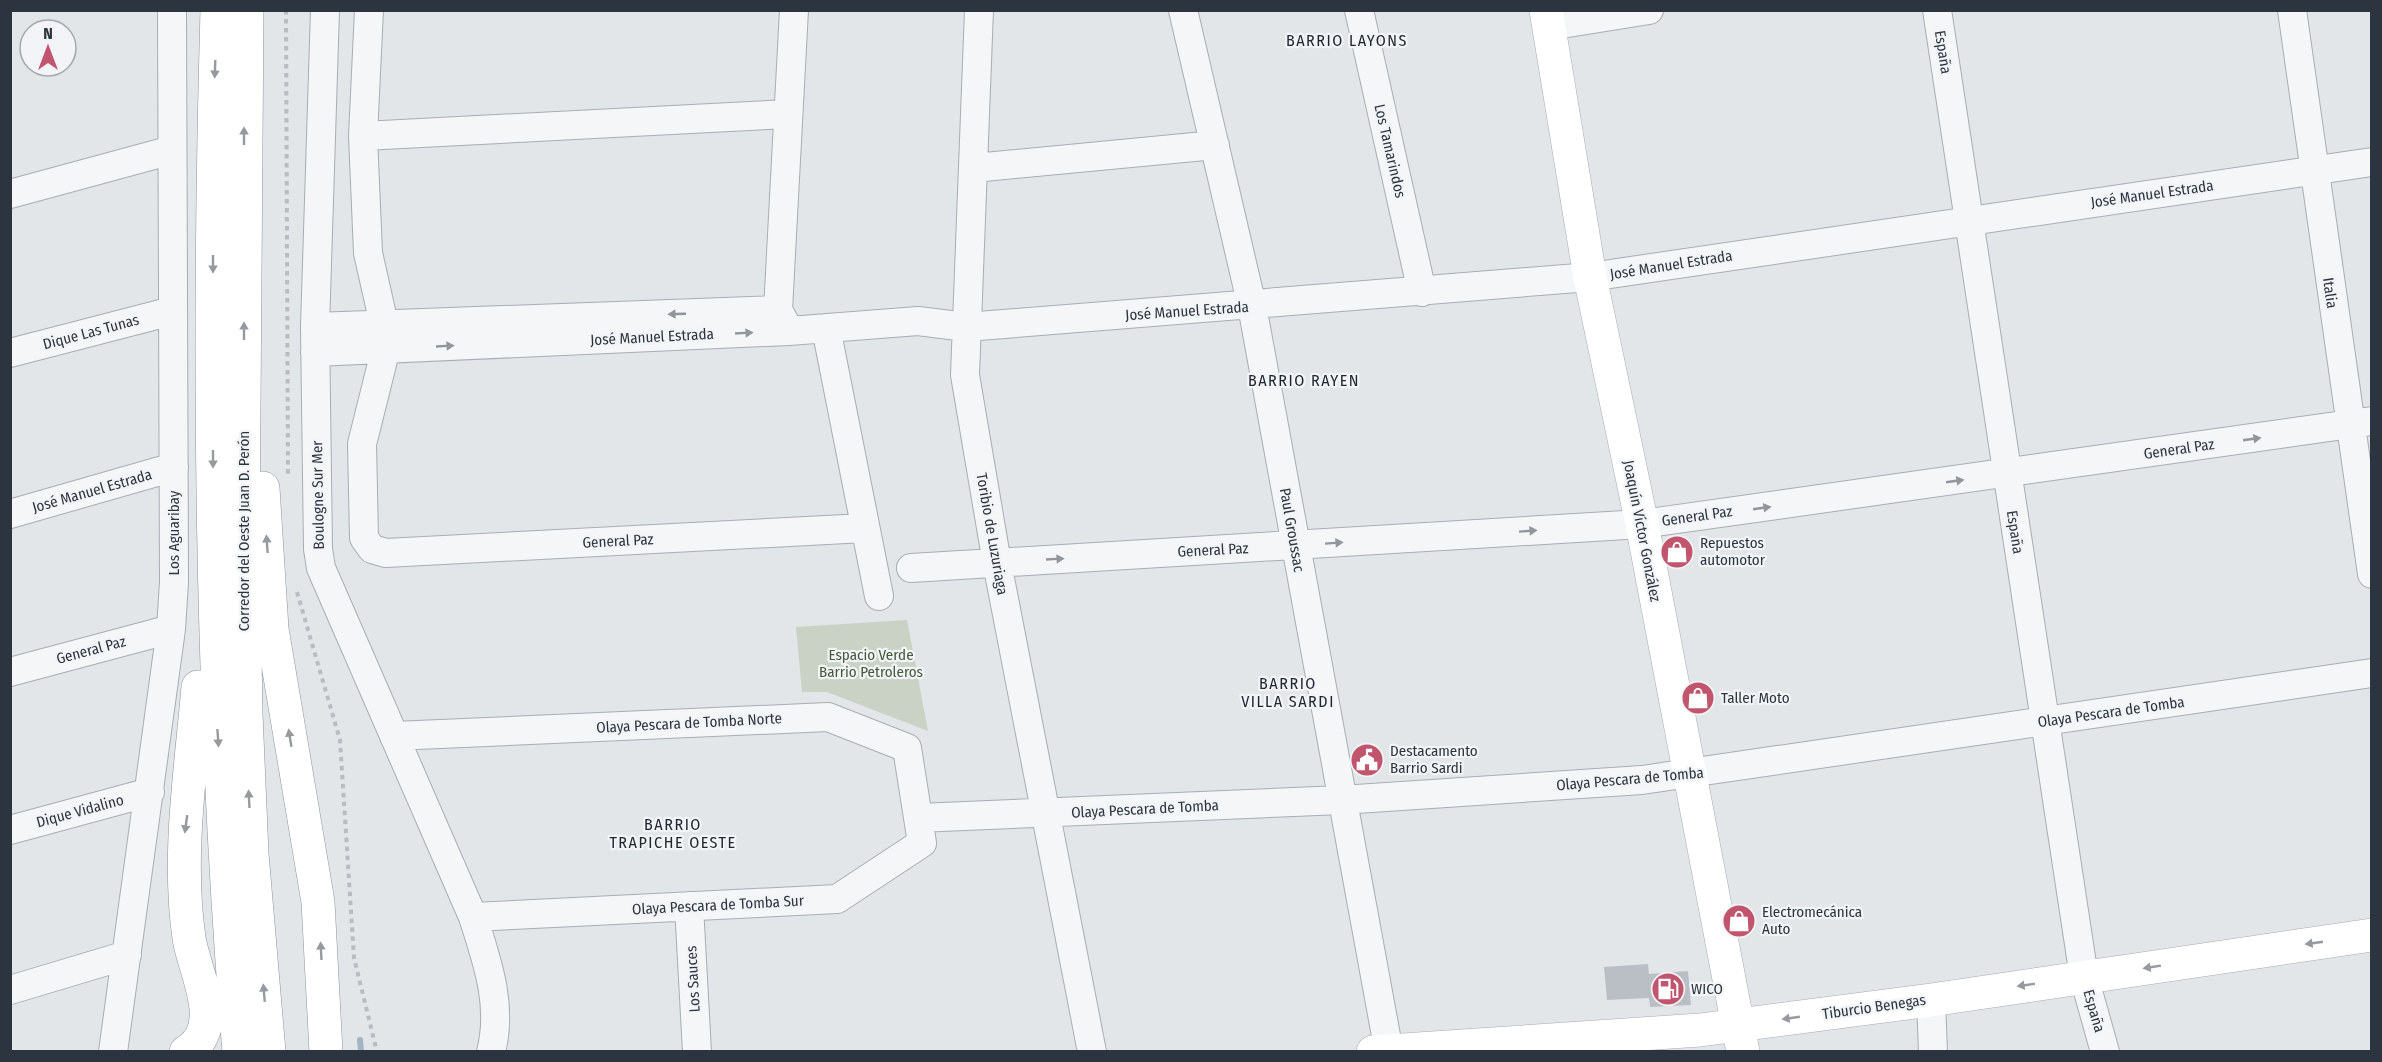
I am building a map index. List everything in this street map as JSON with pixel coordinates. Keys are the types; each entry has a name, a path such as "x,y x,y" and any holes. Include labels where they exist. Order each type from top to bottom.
{"main road":[{"name":"Corredor del Oeste Juan D. Perón","path":"217,10 213,145 213,514 217,712 239,1052"},
{"name":"Corredor del Oeste Juan D. Perón","path":"247,10 243,368 246,714 252,854 269,1052"},
{"name":"Joaquín Víctor González","path":"1547,18 1590,277 1642,524 1688,776 1740,1038"},
{"path":"243,368 260,445 272,629 318,902 326,1052"},
{"path":"186,1052 202,1034 207,1019 189,940 183,885 183,841 213,514"},
{"name":"Tiburcio Benegas","path":"1384,1051 1740,1038 1931,999 2372,935"}],"street":[{"name":"Los Aguaribay","path":"113,1052 150,792 171,628 174,582 172,10"},
{"name":"Boulogne Sur Mer","path":"325,10 315,340 318,549 321,568 473,917 486,958 495,1003 496,1023 491,1052"},
{"path":"369,10 363,136 368,253 385,336"},
{"path":"783,320 788,114 794,10"},
{"name":"Toribio de Luzuriaga","path":"980,10 965,375 1044,814 1092,1052"},
{"name":"Paul Groussac","path":"1183,10 1252,306 1384,1051"},
{"name":"Los Tamarindos","path":"1359,10 1422,292"},
{"path":"1547,18 1649,10"},
{"name":"España","path":"1937,10 2084,977 2105,1052"},
{"name":"Italia","path":"2292,10 2313,171 2360,423 2372,574"},
{"path":"363,136 788,114"},
{"path":"974,168 1215,145"},
{"path":"10,194 172,150"},
{"name":"José Manuel Estrada","path":"315,340 783,320 826,328 918,321 966,327 1422,292 1590,277 2372,162"},
{"name":"Dique Las Tunas","path":"10,353 172,311"},
{"path":"826,328 879,596"},
{"name":"General Paz","path":"385,336 362,444 364,538 372,549 386,553 865,528"},
{"name":"General Paz","path":"910,567 1642,524 2360,423"},
{"name":"José Manuel Estrada","path":"10,514 174,467"},
{"name":"General Paz","path":"10,672 171,628"},
{"name":"Olaya Pescara de Tomba","path":"918,818 1341,800 1688,776 1732,767 2372,673"},
{"name":"Olaya Pescara de Tomba Norte","path":"394,736 828,717 907,748 918,818"},
{"name":"Dique Vidalino","path":"10,830 150,792"},
{"name":"Olaya Pescara de Tomba Sur","path":"473,917 837,899 922,843 918,818"},
{"name":"Los Sauces","path":"689,906 697,1052"},
{"path":"10,990 127,955"},
{"path":"1931,999 1933,1052"}],"green space":[{"name":"Espacio Verde Barrio Petroleros","path":"907,620 928,731 827,692 802,692 796,627"}],"building":[{"path":"1648,964 1649,974 1688,971 1691,1005 1650,1007 1649,998 1607,1000 1604,967"}],"waterway":[{"path":"360,1040 361,1052"}],"place":[{"name":"Repuestos automotor","path":"1677,552"},
{"name":"Taller Moto","path":"1698,698"},
{"name":"Destacamento Barrio Sardi","path":"1367,760"},
{"name":"Electromecánica Auto","path":"1739,921"},
{"name":"WICO","path":"1668,989"}],"district":[{"name":"BARRIO LAYONS","path":"1347,40"},
{"name":"BARRIO RAYEN","path":"1304,380"},
{"name":"BARRIO VILLA SARDI","path":"1288,692"},
{"name":"BARRIO TRAPICHE OESTE","path":"673,833"}]}
